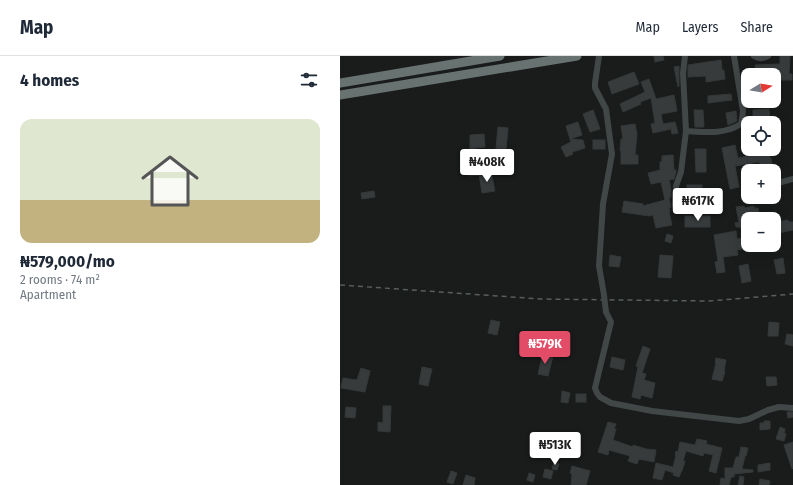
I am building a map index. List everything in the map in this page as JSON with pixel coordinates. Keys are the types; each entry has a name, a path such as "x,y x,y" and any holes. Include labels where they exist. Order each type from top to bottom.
{"highway":[{"path":"340,83 500,56"},
{"path":"340,95 577,56"}],"street":[{"path":"599,56 594,83 606,109 612,154 603,204 599,266 606,312 611,322 595,388 597,393 600,397 610,402 652,411 739,421 749,419 768,410 779,407 793,408"},
{"path":"675,205 676,186 681,172 686,131 683,73 685,56"},
{"path":"686,131 714,133 734,128 741,124 743,111 734,56"},
{"path":"754,56 761,58 768,56"},
{"path":"781,182 793,179"}],"building":[{"path":"654,56 663,56 664,60 655,62"},
{"path":"780,56 790,56 789,74 792,74 792,80 781,80 781,68 755,68 755,65 780,64"},
{"path":"721,60 725,79 706,82 706,76 688,77 688,65"},
{"path":"679,66 679,86 678,87 674,67"},
{"path":"634,72 639,84 612,94 608,82"},
{"path":"649,79 656,99 674,95 677,111 661,114 663,124 675,122 678,133 672,134 671,129 653,133 651,124 655,123 651,98 640,102 641,104 623,112 620,104 645,92 641,82"},
{"path":"731,94 732,100 708,103 708,96"},
{"path":"769,109 770,116 753,116 753,110"},
{"path":"593,110 600,129 590,132 583,114"},
{"path":"694,110 703,110 704,127 695,127"},
{"path":"736,111 737,121 728,125 726,113"},
{"path":"578,122 582,135 570,139 566,126"},
{"path":"635,124 637,134 635,155 638,155 638,164 621,164 620,151 621,139 623,139 621,126"},
{"path":"498,127 508,128 505,160 495,159"},
{"path":"484,134 485,147 475,148 475,168 479,168 479,175 469,176 468,165 466,165 466,152 470,152 470,135"},
{"path":"570,139 583,140 585,148 572,152 573,154 566,157 561,147 571,142"},
{"path":"593,140 605,140 605,149 593,149"},
{"path":"735,145 738,158 747,156 770,156 772,164 759,164 759,162 735,166 739,187 730,189 722,148"},
{"path":"695,149 706,149 706,172 696,172"},
{"path":"673,155 674,170 676,170 676,172 674,179 669,180 671,197 669,198 671,207 669,208 669,212 672,225 656,228 653,215 649,216 622,212 624,201 643,204 643,206 665,200 661,182 651,184 648,173 660,170 662,156"},
{"path":"491,172 495,191 482,193 479,174"},
{"path":"687,185 702,185 702,194 687,194"},
{"path":"374,191 375,197 362,199 361,193"},
{"path":"744,206 745,208 754,206 754,208 758,208 759,212 741,212 740,228 736,227 735,223 739,222 736,207"},
{"path":"685,216 710,216 710,227 685,227"},
{"path":"788,220 789,222 793,222 793,230 781,233 781,221"},
{"path":"736,231 737,239 741,238 741,249 737,250 738,255 723,257 725,272 717,273 715,262 718,261 714,235"},
{"path":"667,234 673,236 671,243 665,241"},
{"path":"610,255 621,257 619,267 609,266"},
{"path":"660,255 673,256 671,278 658,277"},
{"path":"783,258 785,273 777,274 774,260"},
{"path":"748,264 751,281 742,283 739,266"},
{"path":"491,320 500,322 497,335 488,333"},
{"path":"769,322 779,323 778,336 768,336"},
{"path":"787,334 793,335 793,346 785,344"},
{"path":"643,346 650,349 642,373 646,374 644,380 655,383 652,398 641,395 640,399 632,397 638,367 636,366"},
{"path":"543,353 553,356 548,376 538,374"},
{"path":"612,357 625,360 623,370 610,367"},
{"path":"716,358 726,360 725,372 722,381 712,379"},
{"path":"422,367 432,369 428,386 419,384"},
{"path":"361,368 370,371 365,392 341,388 343,378 357,380"},
{"path":"766,377 776,377 777,385 767,386"},
{"path":"562,391 570,393 568,403 561,402"},
{"path":"576,394 586,394 586,402 576,402"},
{"path":"383,406 391,406 390,432 378,431 378,422 383,423"},
{"path":"346,407 356,408 355,418 345,417"},
{"path":"787,412 793,412 793,417 788,418"},
{"path":"764,421 770,421 770,429 760,430 760,423 764,423"},
{"path":"608,422 616,424 613,440 633,447 633,445 656,450 654,462 639,459 637,464 628,461 630,456 609,450 608,455 598,452"},
{"path":"780,427 785,429 784,433 786,434 784,441 776,439"},
{"path":"544,439 565,446 562,455 541,448"},
{"path":"697,439 707,441 706,444 722,448 716,473 709,471 713,455 704,453 703,456 686,451 683,461 685,461 679,477 673,475 674,473 665,470 662,480 653,478 656,463 673,467 676,451 678,452 680,442 695,445"},
{"path":"793,442 793,468 792,469 784,445"},
{"path":"741,447 748,448 742,469 753,470 753,472 734,474 734,477 731,477 729,485 720,485 721,478 725,479 725,468 733,468 736,457 739,457"},
{"path":"554,462 559,464 557,470 552,469"},
{"path":"770,463 770,470 758,472 758,465"},
{"path":"572,466 590,471 586,485 571,485 572,474 570,473"},
{"path":"545,469 553,471 551,479 543,477"},
{"path":"451,471 457,473 453,484 447,482"},
{"path":"529,473 535,475 533,482 527,480"},
{"path":"466,475 475,478 474,485 463,485"},
{"path":"740,476 744,477 743,485 738,485"},
{"path":"760,479 770,481 769,485 759,485"}],"railway":[{"path":"340,285 541,299 709,301 793,294"}]}
